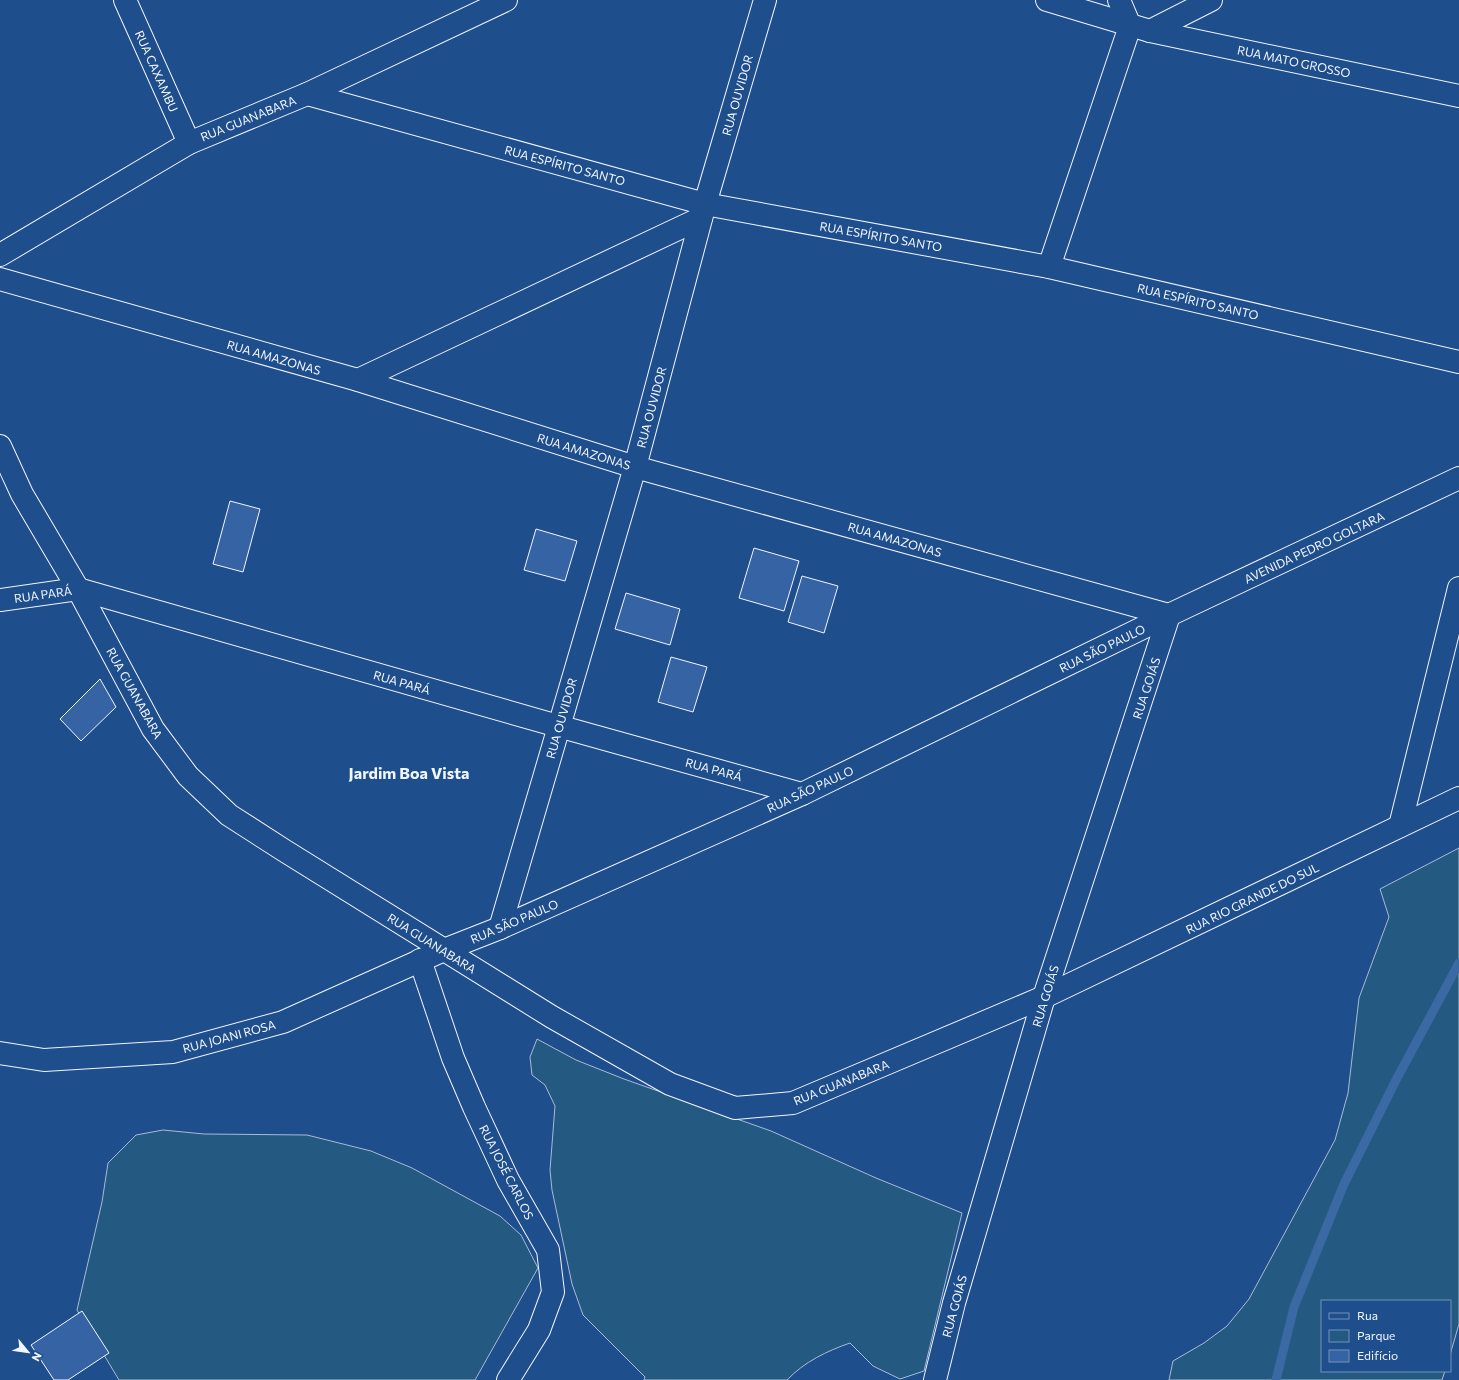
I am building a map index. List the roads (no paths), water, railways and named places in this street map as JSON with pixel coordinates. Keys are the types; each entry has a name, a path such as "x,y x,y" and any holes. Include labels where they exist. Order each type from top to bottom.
{"street":[{"name":"RUA CAXAMBU","path":"125,0 189,142"},
{"name":"RUA GUANABARA","path":"0,255 189,142 307,94 506,0"},
{"name":"RUA OUVIDOR","path":"500,928 635,467 703,211 764,0"},
{"name":"RUA MATO GROSSO","path":"1047,0 1140,28 1459,96"},
{"path":"1119,0 1140,28"},
{"path":"1049,267 1140,28 1211,0"},
{"name":"RUA ESPÍRITO SANTO","path":"307,94 703,211 1049,267 1459,362"},
{"path":"358,380 703,211"},
{"name":"RUA AMAZONAS","path":"0,279 358,380 635,467 1169,616"},
{"name":"RUA GUANABARA","path":"0,446 22,494 78,589 153,729 188,776 229,814 291,855 552,1017 670,1084 735,1108 793,1103 1044,997"},
{"name":"AVENIDA PEDRO GOLTARA","path":"1169,616 1459,478"},
{"path":"1400,826 1459,588"},
{"name":"RUA PARÁ","path":"0,600 78,589 802,794"},
{"name":"RUA SÃO PAULO","path":"444,950 500,928 802,794 1169,616"},
{"name":"RUA GOIÁS","path":"935,1380 954,1303 1044,997 1169,616"},
{"name":"RUA RIO GRANDE DO SUL","path":"1044,997 1459,798"},
{"name":"RUA JOANI ROSA","path":"0,1053 44,1060 173,1052 283,1022 444,950"},
{"name":"RUA JOSÉ CARLOS","path":"420,960 453,1058 474,1108 508,1180 548,1250 553,1292 540,1330 508,1380"}],"waterway":[{"path":"1276,1380 1294,1307 1344,1184 1396,1080 1459,963"}],"district":[{"name":"Jardim Boa Vista","path":"409,772"}]}
